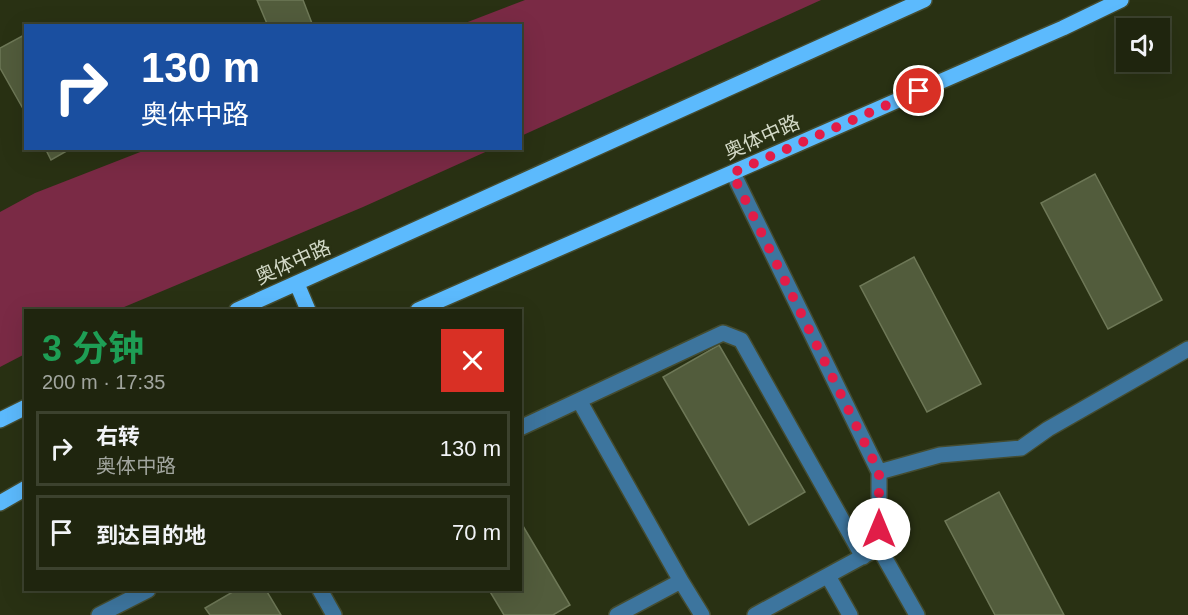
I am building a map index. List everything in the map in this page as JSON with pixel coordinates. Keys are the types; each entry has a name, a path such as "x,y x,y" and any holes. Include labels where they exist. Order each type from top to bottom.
{"main road":[{"name":"奥体中路","path":"239,309 924,0"},
{"name":"奥体中路","path":"420,309 1121,0"},
{"path":"297,284 308,309"},
{"path":"0,420 24,407"},
{"path":"0,503 24,489"}],"street":[{"path":"732,173 879,472 879,548 917,615"},
{"path":"522,427 580,402 723,333 741,340 862,557"},
{"path":"879,472 940,455 1021,448 1048,429 1188,349"},
{"path":"580,402 702,615"},
{"path":"755,615 879,548"},
{"path":"828,576 850,615"},
{"path":"617,615 681,581"},
{"path":"99,615 146,591"},
{"path":"321,591 334,615"}],"shaded area":[{"path":"525,0 821,0 522,136 522,24 463,24"},
{"path":"145,150 490,150 363,207 119,309 24,309 24,355 0,367 0,212 35,193"}],"building":[{"path":"257,0 303,0 312,24 267,24"},
{"path":"24,35 24,110 0,68 0,48"},
{"path":"46,150 68,150 51,160"},
{"path":"1095,174 1162,300 1108,329 1041,203"},
{"path":"914,257 981,384 927,412 860,286"},
{"path":"719,345 805,492 749,525 663,377"},
{"path":"999,492 1064,615 995,615 945,521"},
{"path":"522,524 570,605 553,615 504,615 490,591 522,591"},
{"path":"234,591 267,591 281,615 210,615 205,608"}],"route":[{"path":"879,529 879,472 732,173 919,91"}]}
